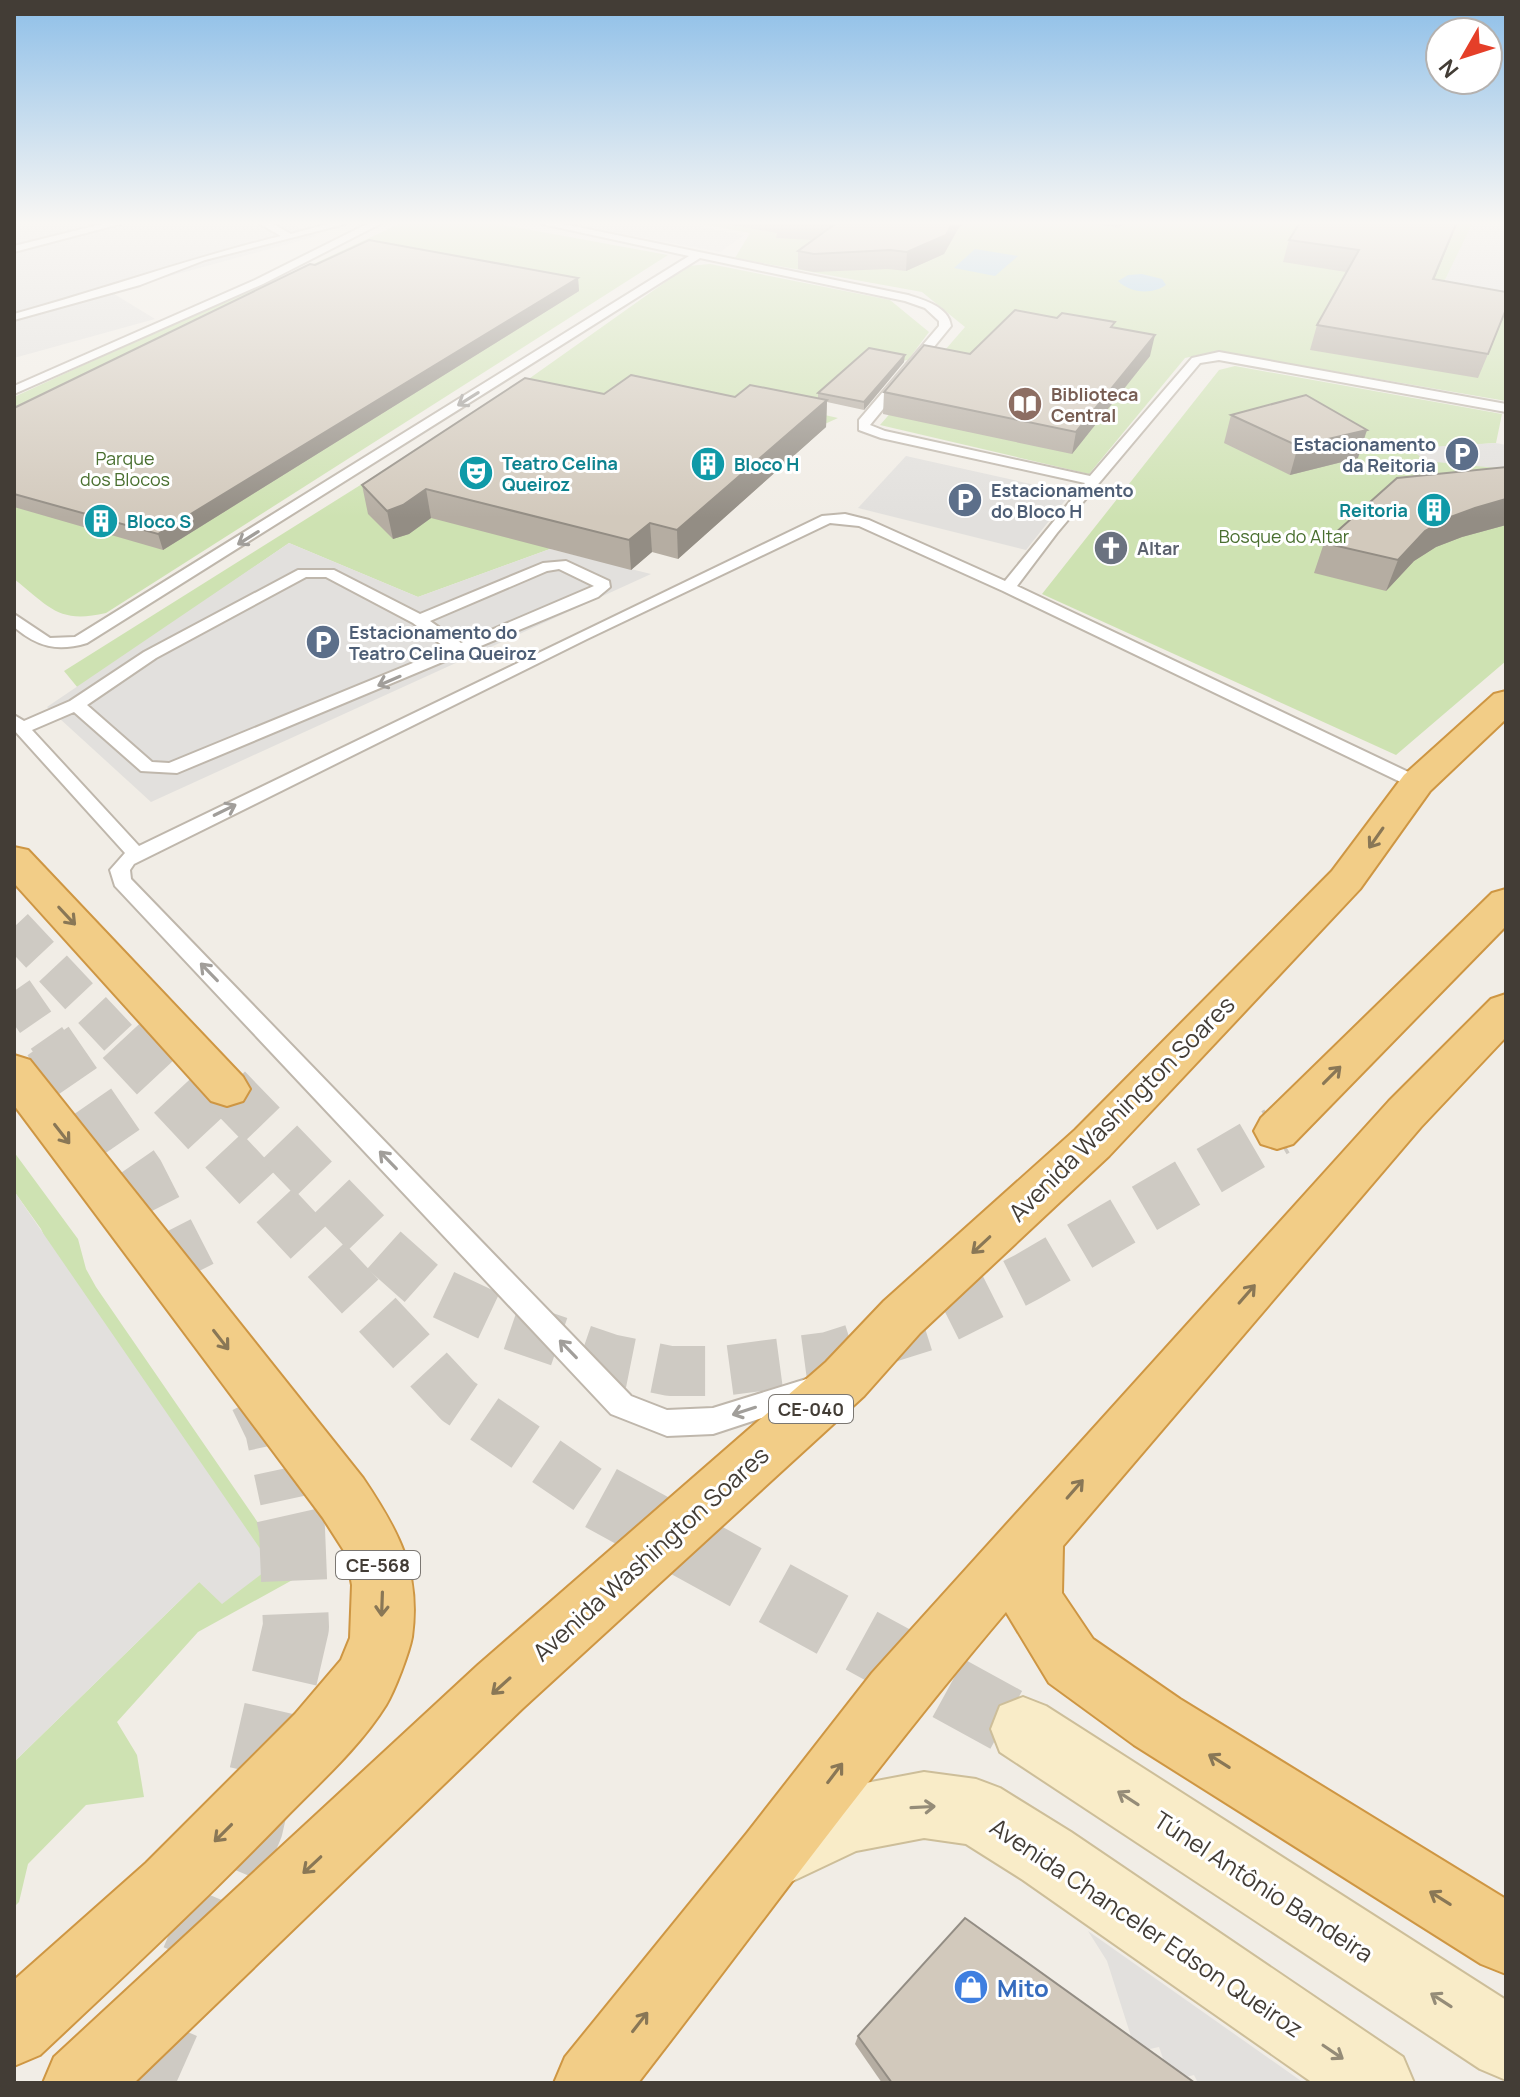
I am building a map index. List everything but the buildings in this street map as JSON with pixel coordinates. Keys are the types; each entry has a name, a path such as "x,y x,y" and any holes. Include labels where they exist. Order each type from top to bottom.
{"highway":[{"name":"Avenida Washington Soares","path":"80,2083 500,1687 845,1379 902,1317 1092,1143 1346,880 1417,783 1506,701"},
{"path":"14,859 227,1089"},
{"path":"1277,1131 1506,902"},
{"path":"591,2083 771,1857 894,1695 1405,1114 1506,1010"},
{"name":"CE-568","path":"14,1072 343,1498 373,1544 382,1585 381,1638 364,1682 318,1737 170,1887 14,2029"},
{"path":"1034,1536 1032,1601 1071,1661 1157,1722 1506,1939"}],"main road":[{"name":"Túnel Antônio Bandeira","path":"1023,1729 1506,2043"},
{"name":"Avenida Chanceler Edson Queiroz","path":"771,1857 850,1819 924,1805 976,1812 1047,1856 1377,2083"}],"lane":[{"path":"14,390 169,322"},
{"path":"14,619 43,644 55,646 81,640 591,322"},
{"path":"945,322 945,326 863,423 864,427 881,434 1094,481"},
{"path":"1008,588 1196,360 1205,356 1506,408"},
{"path":"845,1379 713,1421 667,1423 621,1405 122,881 120,870 135,853 827,519 845,518 864,523 1008,588 1417,783"},
{"path":"76,705 147,767 171,769 593,594 602,587 601,581 561,564 543,567 419,620"},
{"path":"135,853 18,724 76,705 150,655 303,573 329,573 419,620 461,651"}],"green space":[{"name":"Parque dos Blocos","path":"177,322 563,322 106,613 90,616 56,611 14,579 14,397"},
{"path":"609,322 917,322 929,332 908,360 900,361 807,411 838,418 550,549 418,597 289,543 78,688 64,671 523,383"},
{"path":"959,322 1506,322 1506,401 1216,351 1185,358 1089,474 880,425 965,327"},
{"name":"Bosque do Altar","path":"1235,366 1502,414 1496,443 1414,449 1506,464 1506,661 1396,755 1042,594 1219,370"},
{"path":"14,1152 78,1239 86,1269 96,1287 296,1578 198,1632 117,1722 137,1755 144,1797 86,1805 28,1864 19,1902 14,1907 14,1762 200,1581 41,1229 14,1191"}],"shaded area":[{"path":"14,322 145,322 14,358"},
{"name":"Estacionamento da Reitoria","path":"1506,445 1506,469 1426,461 1409,448"},
{"name":"Estacionamento do Bloco H","path":"906,456 1071,493 1026,550 858,508"},
{"name":"Estacionamento do Teatro Celina Queiroz","path":"289,543 418,597 550,549 651,574 151,802 47,707"},
{"path":"14,1191 272,1566 222,1604 199,1582 14,1762"},
{"path":"1088,1931 1304,2083 1198,2083 1194,2075 1171,2081 1159,2047 1136,2052 1107,1961"}],"tunnel":[{"path":"14,927 123,1043"},
{"path":"14,991 50,1043"},
{"path":"48,1041 139,1173 200,1292"},
{"path":"121,1041 458,1401 603,1500"},
{"path":"227,1089 377,1244 423,1285 502,1322 610,1359 670,1371 723,1371 828,1357 938,1322 1027,1277 1277,1131"},
{"path":"255,1399 270,1430 285,1500"},
{"path":"194,1960 250,1827 296,1627 292,1529 285,1498"},
{"path":"601,1498 1023,1729"},
{"path":"140,2083 168,2020"}],"place":[{"name":"Biblioteca Central","path":"1025,404"},
{"name":"Estacionamento da Reitoria","path":"1462,454"},
{"name":"Bloco H","path":"708,464"},
{"name":"Teatro Celina Queiroz","path":"476,473"},
{"name":"Estacionamento do Bloco H","path":"965,500"},
{"name":"Reitoria","path":"1434,510"},
{"name":"Bloco S","path":"101,521"},
{"name":"Altar","path":"1111,548"},
{"name":"Estacionamento do Teatro Celina Queiroz","path":"323,642"},
{"name":"Mito","path":"971,1987"}]}
